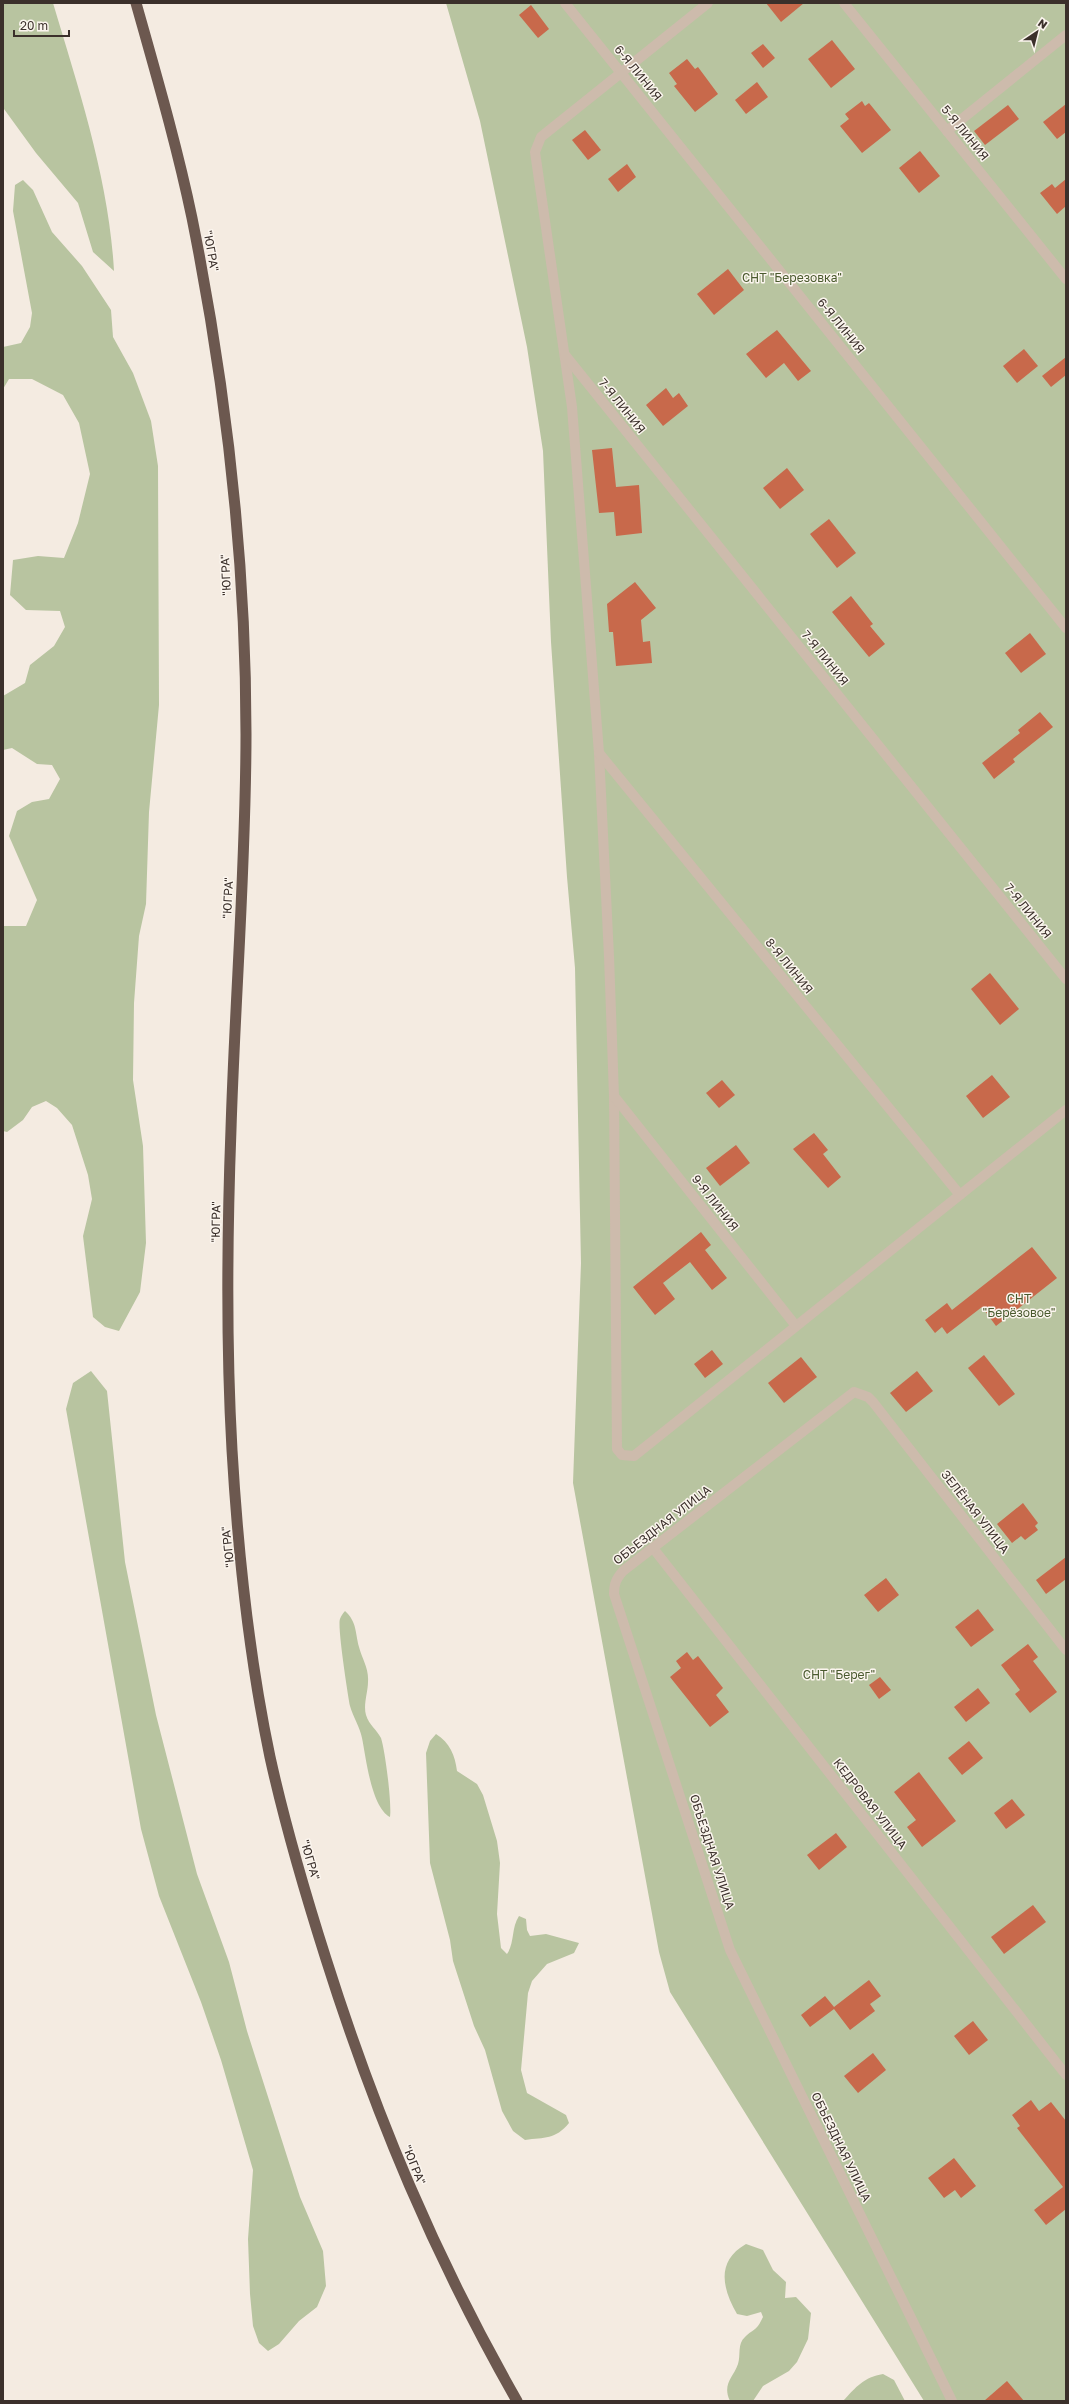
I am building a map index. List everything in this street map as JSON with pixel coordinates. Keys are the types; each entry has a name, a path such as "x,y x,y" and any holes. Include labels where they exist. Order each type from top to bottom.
{"highway":[{"name":"\"ЮГРА\"","path":"136,3 169,120 192,218 228,443 239,557 246,729 245,810 230,1137 228,1252 229,1384 232,1456 239,1535 248,1621 258,1685 270,1755 289,1835 338,1997 373,2096 435,2247 517,2401"}],"street":[{"name":"6-Я ЛИНИЯ","path":"565,3 1066,628"},
{"path":"708,3 541,138 535,152 564,354 578,466 599,753 614,1096 617,1449 622,1455 634,1456 1066,1110"},
{"name":"5-Я ЛИНИЯ","path":"844,3 1066,280"},
{"path":"947,131 1066,35"},
{"name":"7-Я ЛИНИЯ","path":"564,354 1066,979"},
{"name":"8-Я ЛИНИЯ","path":"599,753 960,1196"},
{"name":"9-Я ЛИНИЯ","path":"614,1096 796,1326"},
{"name":"ОБЪЕЗДНАЯ УЛИЦА","path":"862,1393 854,1392 848,1395 622,1571 617,1578 614,1594 730,1950 952,2401"},
{"name":"ЗЕЛЁНАЯ УЛИЦА","path":"862,1393 873,1402 1066,1650"},
{"name":"КЕДРОВАЯ УЛИЦА","path":"653,1548 1066,2075"}],"green space":[{"path":"3,3 53,3 82,102 99,169 111,237 114,271 93,252 78,203 36,153 4,109"},
{"name":"СНТ \"Березовка\"","path":"446,3 1066,3 1066,2401 924,2401 670,1992 659,1952 573,1483 581,1263 575,968 567,877 551,642 543,451 527,347 480,121"},
{"path":"23,180 33,190 52,232 82,266 111,310 113,337 133,373 151,421 158,466 159,705 149,812 146,904 139,936 134,1003 133,1080 143,1146 146,1243 140,1292 119,1331 105,1327 93,1317 83,1236 92,1199 88,1175 72,1125 57,1108 46,1101 32,1107 23,1120 7,1132 3,1131 3,926 26,926 37,900 9,836 17,811 32,802 49,799 60,779 52,765 37,764 12,748 3,750 3,696 25,683 30,665 54,646 65,627 60,611 26,610 10,595 13,560 38,556 64,558 78,523 90,474 79,423 63,395 32,379 9,379 3,389 3,347 21,343 30,327 32,313 13,211 15,185"},
{"path":"91,1371 107,1391 125,1562 156,1715 197,1874 229,1962 247,2031 300,2197 323,2251 326,2286 317,2307 299,2321 279,2344 268,2351 259,2343 253,2326 250,2294 248,2239 253,2170 221,2060 201,2002 159,1896 141,1829 66,1409 73,1383"},
{"path":"345,1611 354,1623 359,1647 367,1672 368,1686 365,1711 367,1719 381,1738 383,1744 389,1789 390,1817 384,1812 378,1803 374,1793 370,1781 361,1734 350,1706 339,1624 340,1618"},
{"path":"436,1734 445,1741 451,1750 457,1771 477,1784 483,1795 497,1841 500,1863 497,1914 501,1948 507,1954 519,1916 526,1919 527,1930 530,1936 546,1934 579,1943 574,1953 547,1964 532,1981 528,1993 521,2070 527,2093 566,2115 569,2123 559,2132 549,2137 525,2140 513,2131 502,2111 485,2050 474,2026 453,1961 450,1940 430,1863 426,1753 430,1741"},
{"path":"746,2244 763,2250 773,2270 786,2282 785,2298 796,2297 811,2313 808,2339 797,2362 789,2371 763,2386 753,2401 730,2401 727,2390 729,2381 739,2361 741,2343 745,2337 757,2328 763,2317 761,2312 747,2316 737,2314 725,2285 726,2267 730,2258 736,2251"},
{"path":"883,2374 894,2380 905,2401 843,2401 865,2380 876,2375"}],"building":[{"path":"766,3 804,3 781,22"},
{"path":"531,5 549,29 538,38 519,15"},
{"path":"832,40 855,69 831,88 808,59"},
{"path":"763,44 775,58 763,68 751,53"},
{"path":"687,59 695,69 698,67 718,94 695,112 674,86 677,84 669,73"},
{"path":"757,82 768,97 746,114 735,100"},
{"path":"862,101 865,106 869,103 891,130 862,153 840,126 849,119 845,114"},
{"path":"1066,104 1066,132 1057,139 1043,122"},
{"path":"1008,105 1019,119 985,145 974,131"},
{"path":"585,130 601,150 588,160 572,140"},
{"path":"920,151 940,176 919,193 899,168"},
{"path":"627,164 636,177 618,192 608,179"},
{"path":"1066,179 1066,206 1057,214 1040,193 1052,184 1055,188"},
{"path":"728,269 744,290 714,315 697,294"},
{"path":"777,330 811,371 798,381 784,363 766,378 746,354"},
{"path":"1024,349 1038,366 1017,383 1003,366"},
{"path":"1066,357 1066,375 1051,387 1042,376"},
{"path":"666,388 673,398 679,393 688,406 663,426 646,405"},
{"path":"612,448 616,487 639,485 642,533 616,536 614,512 599,513 592,450"},
{"path":"787,468 804,490 780,509 763,488"},
{"path":"829,519 856,553 837,568 810,534"},
{"path":"635,582 656,608 641,620 643,642 650,641 652,663 616,666 613,632 609,632 607,604"},
{"path":"851,596 873,624 870,626 885,644 869,657 832,612"},
{"path":"1030,633 1046,654 1021,673 1005,653"},
{"path":"1040,712 1053,727 1013,759 1015,762 994,779 982,763 1020,733 1018,730"},
{"path":"990,973 1019,1009 1000,1025 971,989"},
{"path":"992,1075 1010,1097 983,1118 966,1096"},
{"path":"722,1080 735,1095 719,1108 706,1093"},
{"path":"814,1133 828,1150 823,1154 841,1177 828,1188 793,1149"},
{"path":"736,1145 750,1163 720,1186 706,1168"},
{"path":"701,1232 711,1245 705,1250 727,1278 712,1290 690,1262 663,1283 675,1299 655,1315 633,1287"},
{"path":"1032,1247 1057,1278 996,1326 982,1307 947,1334 942,1327 935,1333 925,1320 947,1303 952,1310"},
{"path":"712,1350 723,1364 705,1378 694,1364"},
{"path":"984,1355 1015,1394 999,1406 968,1368"},
{"path":"801,1357 817,1377 784,1403 768,1383"},
{"path":"917,1371 933,1391 906,1412 890,1393"},
{"path":"1023,1503 1038,1523 1035,1526 1038,1530 1025,1540 1021,1536 1012,1543 997,1524"},
{"path":"1066,1557 1066,1579 1046,1594 1036,1580"},
{"path":"886,1578 899,1595 878,1612 864,1595"},
{"path":"978,1609 994,1630 971,1647 955,1627"},
{"path":"1028,1644 1038,1657 1033,1661 1057,1692 1030,1713 1015,1694 1020,1690 1001,1665"},
{"path":"687,1652 693,1660 698,1656 723,1688 716,1695 729,1712 710,1727 670,1677 681,1668 676,1661"},
{"path":"880,1677 891,1690 879,1699 869,1685"},
{"path":"978,1688 990,1703 966,1722 954,1707"},
{"path":"969,1741 983,1758 962,1775 948,1758"},
{"path":"919,1772 956,1821 922,1847 907,1827 916,1820 894,1792"},
{"path":"1012,1799 1025,1815 1006,1829 994,1813"},
{"path":"836,1833 847,1847 819,1870 807,1855"},
{"path":"1033,1905 1046,1922 1004,1954 991,1937"},
{"path":"869,1980 881,1996 870,2004 875,2011 850,2030 834,2009 810,2027 801,2015 825,1996 834,2007"},
{"path":"973,2021 988,2040 969,2055 954,2036"},
{"path":"873,2053 886,2070 858,2093 844,2076"},
{"path":"1031,2100 1039,2111 1051,2102 1066,2121 1066,2209 1046,2225 1034,2210 1063,2187 1017,2128 1020,2126 1012,2115"},
{"path":"954,2158 976,2186 961,2198 955,2190 944,2198 928,2178"},
{"path":"1007,2381 1024,2401 984,2401"}],"park label":[{"name":"СНТ \"Берёзовое\"","path":"1019,1306"},
{"name":"СНТ \"Берег\"","path":"839,1675"}]}
